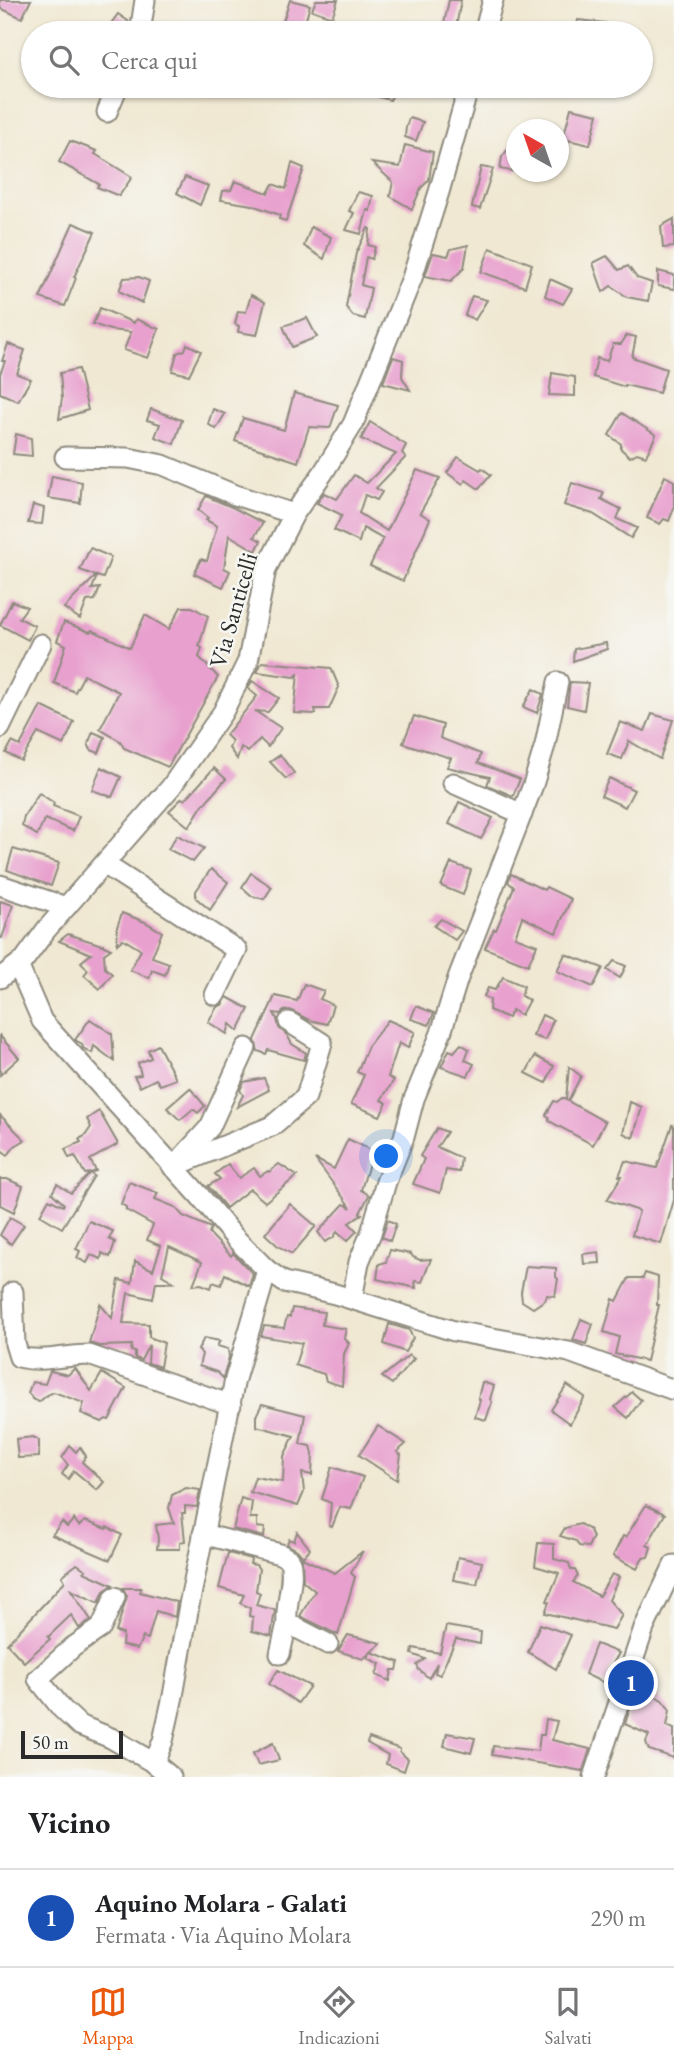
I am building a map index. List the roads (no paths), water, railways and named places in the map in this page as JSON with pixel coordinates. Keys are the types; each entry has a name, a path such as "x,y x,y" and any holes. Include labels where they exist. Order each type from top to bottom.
{"street":[{"path":"142,21 145,0"},
{"path":"488,21 494,0"},
{"path":"107,112 113,98"},
{"name":"Via Santicelli","path":"0,978 24,960 46,930 172,787 223,712 248,661 266,569 293,514 323,473 353,424 412,278 466,98"},
{"path":"65,457 128,458 163,466 235,495 293,514"},
{"path":"0,728 41,644"},
{"path":"352,1299 359,1262 372,1233 414,1099 522,814 545,745 558,682"},
{"path":"453,782 522,814"},
{"path":"104,864 237,950 215,995"},
{"path":"0,885 66,907"},
{"path":"18,965 42,1021 236,1239 267,1270 284,1282 352,1299 454,1331 569,1352 674,1390"},
{"path":"173,1167 272,1126 306,1097 322,1042 289,1022"},
{"path":"173,1167 210,1128 246,1048"},
{"path":"154,1763 163,1741 173,1696 203,1534 236,1379 267,1270"},
{"path":"13,1292 15,1344 19,1357 41,1359 89,1355 231,1405"},
{"path":"203,1534 280,1554 290,1560 293,1574 280,1654"},
{"path":"594,1777 644,1628 674,1565"},
{"path":"115,1597 101,1628 73,1647 38,1679 79,1725 111,1738 154,1763 171,1777"},
{"path":"287,1623 328,1643"}],"place":[{"name":"Aquino Molara - Galati","path":"631,1683"}]}
